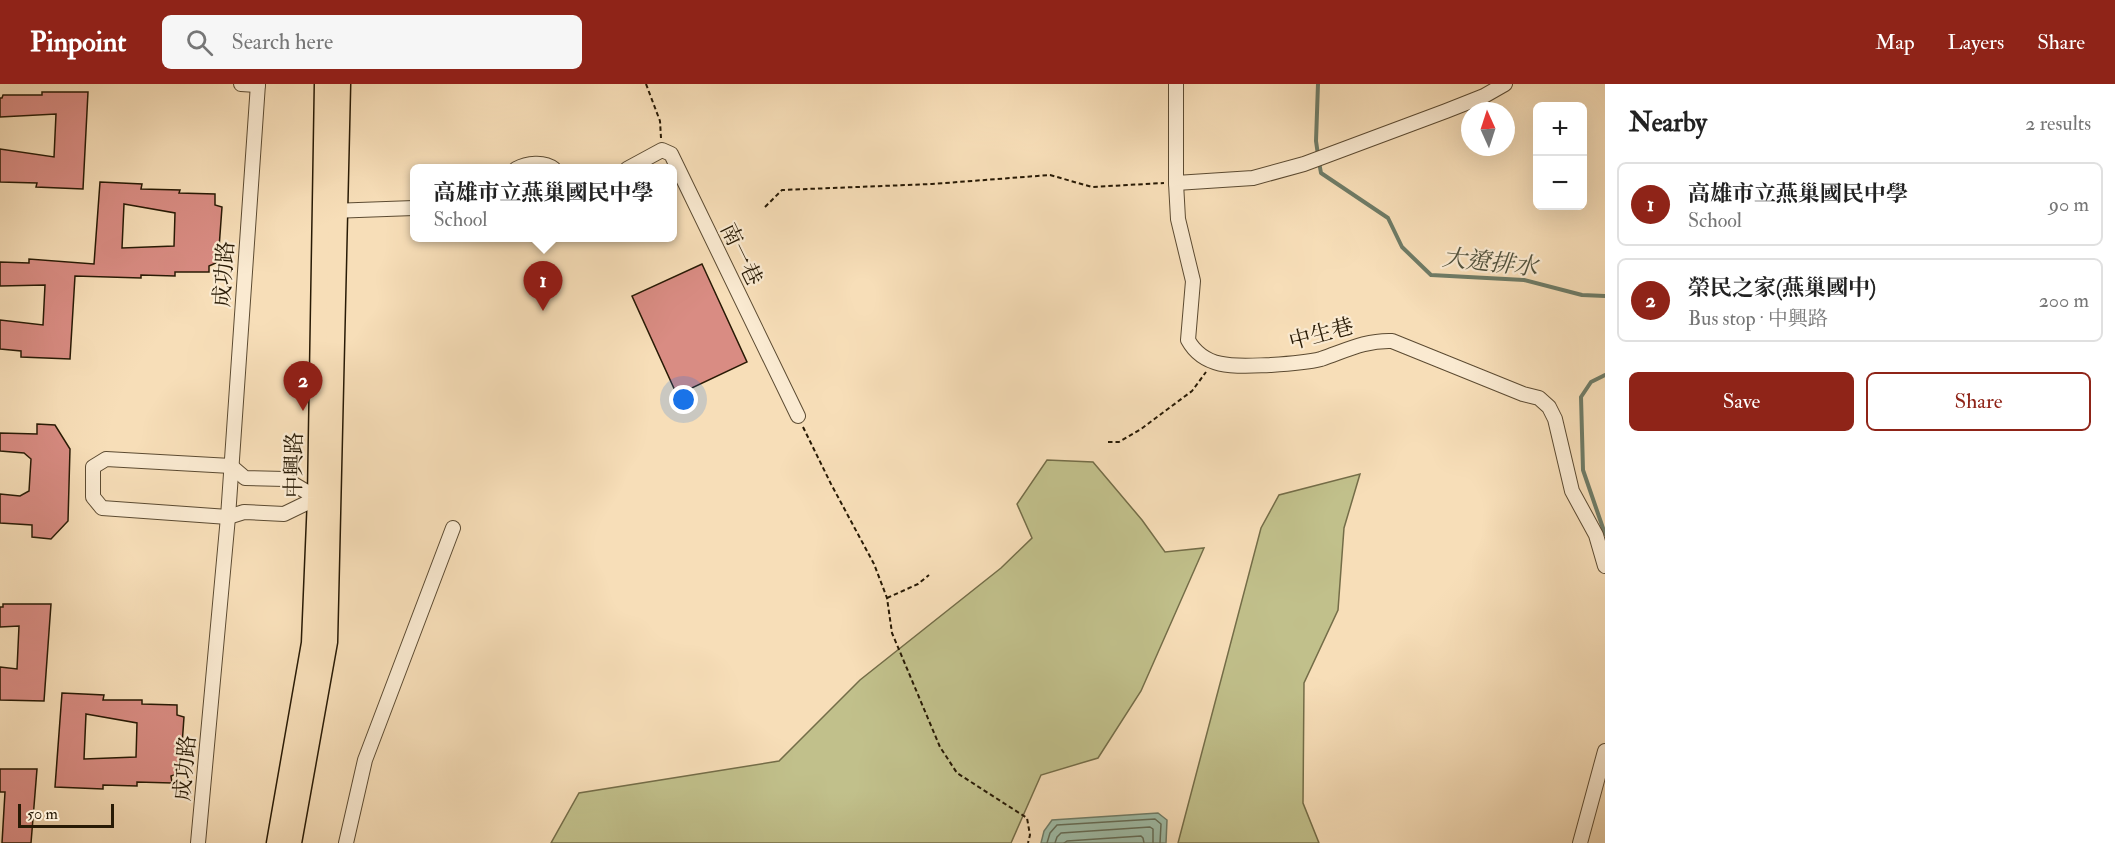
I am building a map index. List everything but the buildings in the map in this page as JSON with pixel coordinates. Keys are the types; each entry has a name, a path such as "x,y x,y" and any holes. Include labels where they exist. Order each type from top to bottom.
{"main road":[{"name":"中興路","path":"324,84 330,211"},
{"name":"中興路","path":"292,843 328,642 325,499 330,211 341,84"},
{"name":"中興路","path":"276,843 311,643 325,499"}],"lane":[{"name":"成功路","path":"198,843 228,517 258,85 242,84"},
{"path":"1176,84 1178,219 1193,281 1188,340 1192,349 1213,363"},
{"path":"1176,183 1253,178 1304,164 1484,96 1505,84"},
{"path":"635,164 662,150"},
{"name":"南一巷","path":"662,150 671,154 676,164"},
{"name":"南一巷","path":"677,166 798,416"},
{"path":"330,211 410,208"},
{"name":"中生巷","path":"1213,363 1228,366 1288,364 1319,359 1362,343 1392,340 1523,394 1539,398 1549,407 1555,419 1572,491 1596,535 1605,566"},
{"path":"106,459 231,466 245,478 285,479 325,499 284,514 244,512 228,517 102,508 93,497 93,467 106,459"},
{"path":"346,843 365,760 453,528"},
{"path":"1580,843 1605,751"}],"path":[{"path":"646,84 660,121 662,150"},
{"path":"765,207 782,190 932,184 1050,175 1092,187 1176,183"},
{"path":"1108,442 1119,442 1141,429 1192,391 1213,363"},
{"path":"798,416 874,564 887,598 892,633 940,747 957,773 1027,818 1030,835 1028,843"},
{"path":"887,598 918,584 929,574"}],"shaded area":[{"path":"1047,460 1093,462 1142,520 1165,552 1204,548 1141,691 1098,758 1041,775 1011,843 551,843 579,793 779,761 860,680 1001,568 1032,538 1017,504"},
{"path":"1360,474 1344,528 1338,610 1304,683 1303,803 1319,843 1178,843 1261,528 1279,495"}],"water":[{"path":"1158,813 1167,820 1166,843 1041,843 1044,831 1052,820"}],"waterway":[{"name":"大遼排水","path":"1318,84 1316,141 1318,155"},
{"name":"大遼排水","path":"1319,162 1321,173 1388,218 1402,247 1431,275 1524,280 1582,295 1605,296"},
{"path":"1605,375 1591,382 1581,397 1583,470 1605,534"}],"place":[{"name":"高雄市立燕巢國民中學","path":"543,311"},
{"name":"榮民之家(燕巢國中)","path":"303,411"}]}
